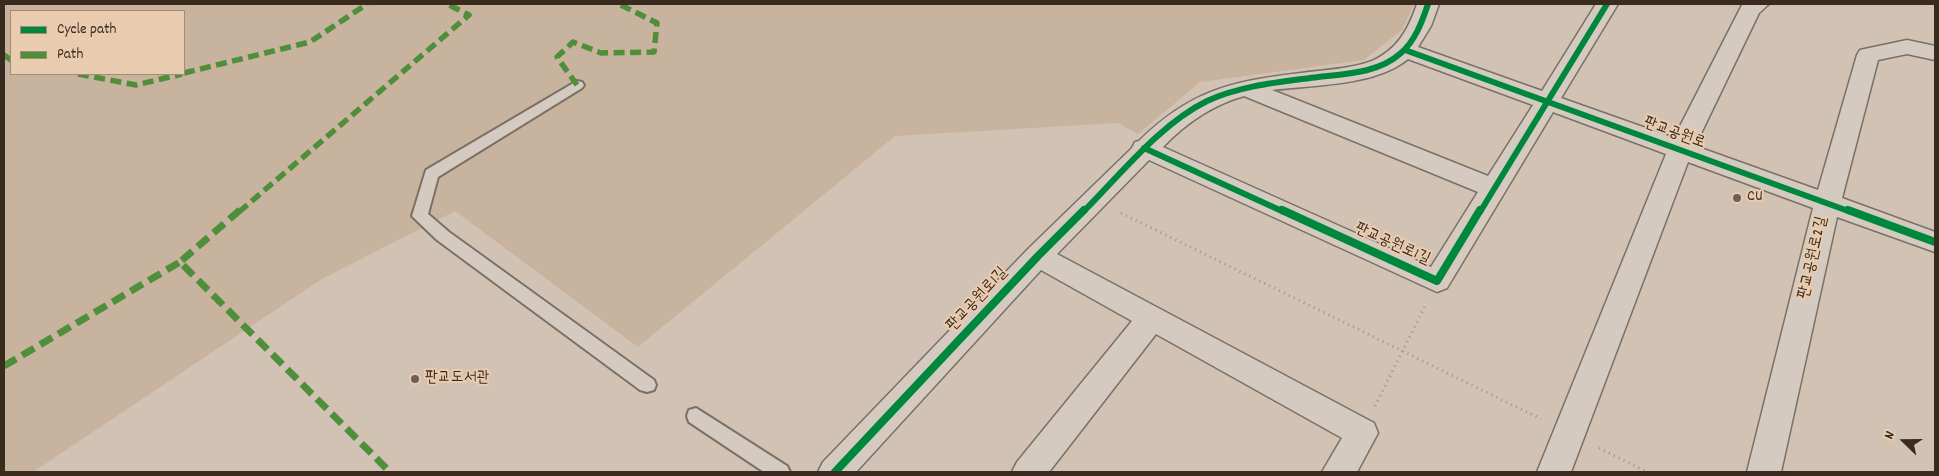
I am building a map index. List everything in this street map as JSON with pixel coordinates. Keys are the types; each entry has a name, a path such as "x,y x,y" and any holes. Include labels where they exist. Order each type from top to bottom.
{"street":[{"name":"판교공원로1길","path":"835,472 1038,256 1144,148 1187,112 1209,99 1244,88 1351,73 1394,60 1405,50 1417,33 1428,4"},
{"name":"판교공원로1길","path":"1144,148 1437,281 1607,4"},
{"name":"판교공원로","path":"1554,472 1680,151 1750,10 1758,4"},
{"name":"판교공원로2길","path":"1764,472 1827,204 1868,55 1907,47 1935,53"},
{"name":"판교공원로","path":"1405,50 1935,242"},
{"path":"1244,88 1494,188"},
{"path":"1038,256 1150,320 1362,433 1339,472"},
{"path":"1029,472 1150,320"}],"lane":[{"path":"577,85 432,174 420,216 443,236 647,385"},
{"path":"696,416 780,472"}],"path":[{"path":"1094,200 1647,472"},
{"path":"1362,433 1437,281"}],"shaded area":[{"path":"4,4 1414,4 1402,30 1364,60 1200,82 1138,134 1118,123 895,136 638,347 455,211 322,279 33,472 4,472"}],"marked path":[{"path":"185,73 310,42 367,4"},
{"path":"390,472 180,262 469,15 447,4"},
{"path":"577,85 557,57 573,42 601,53 654,52 657,23 619,4"},
{"path":"4,55 10,59"},
{"path":"83,75 136,85 178,75"},
{"path":"4,366 180,262"}],"cycle path":[{"path":"835,472 1038,256 1169,126 1207,101 1245,88 1347,74 1381,66 1402,53 1407,47 1419,26 1428,4"},
{"path":"1144,148 1437,281 1607,4"},
{"path":"1405,50 1935,242"}],"place":[{"name":"CU","path":"1737,198"},
{"name":"판교도서관","path":"415,379"}]}
